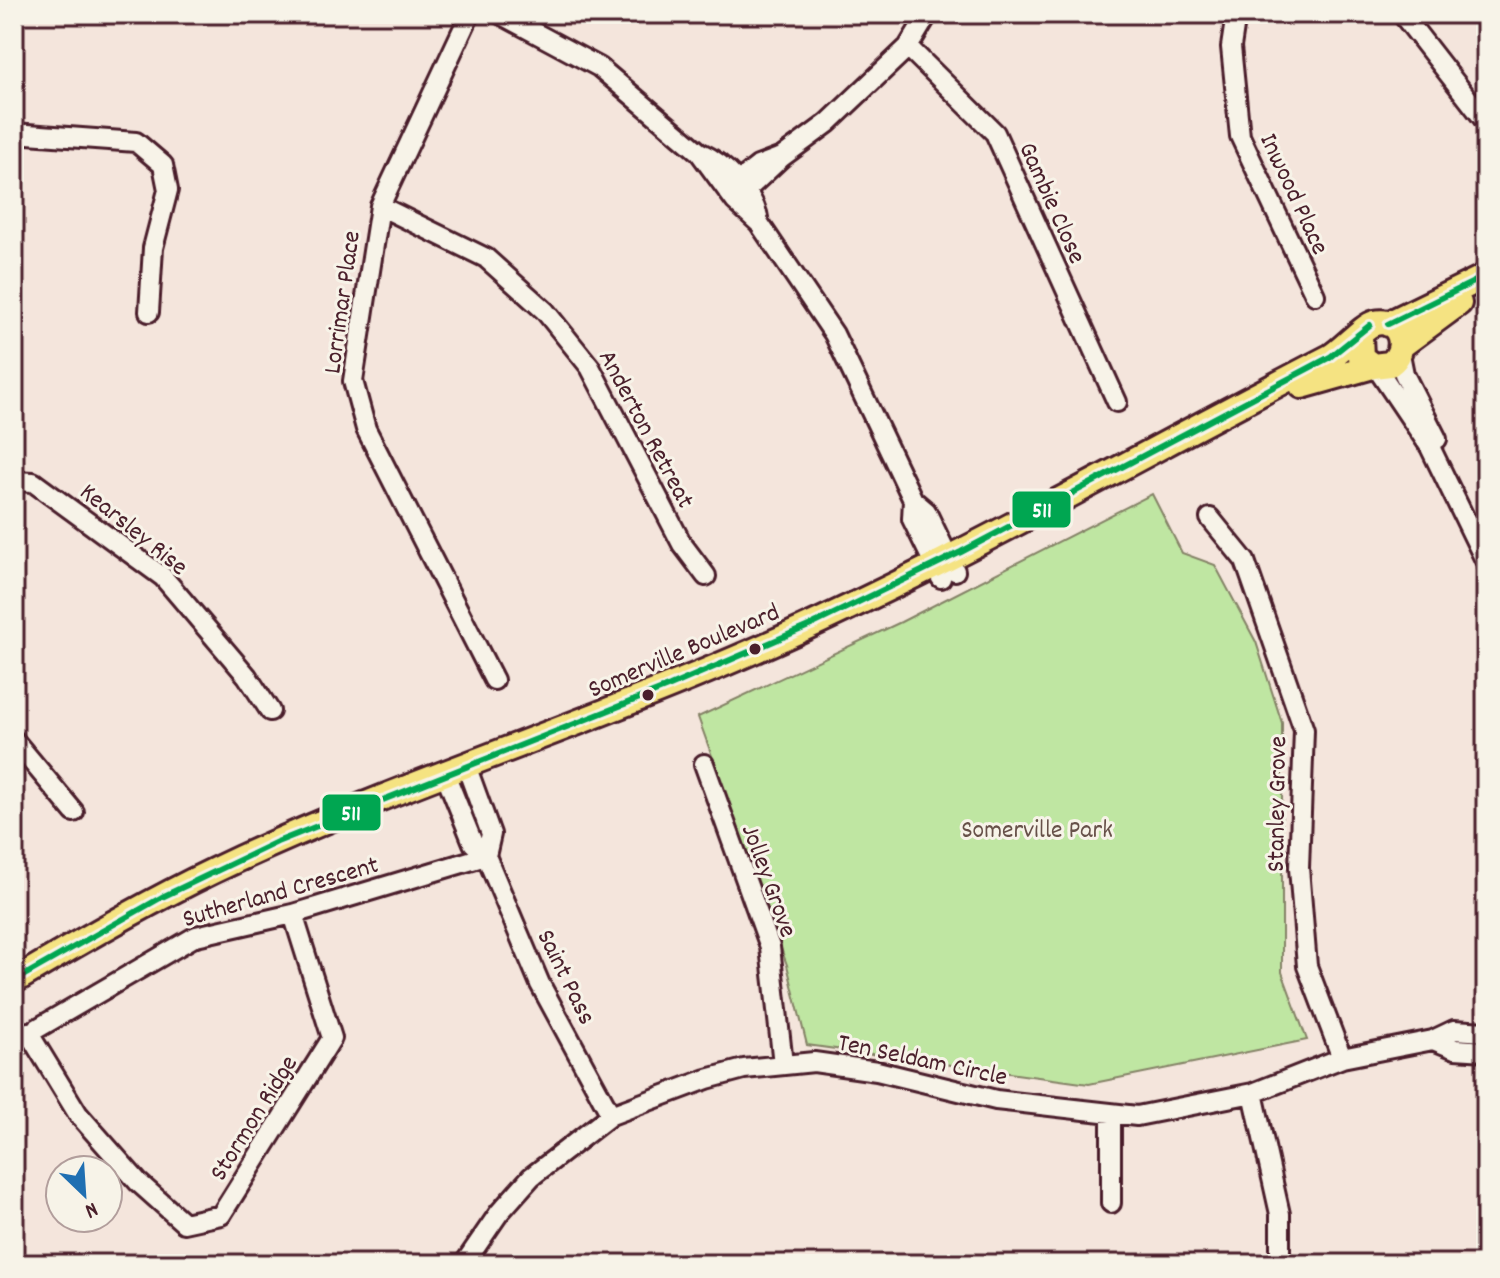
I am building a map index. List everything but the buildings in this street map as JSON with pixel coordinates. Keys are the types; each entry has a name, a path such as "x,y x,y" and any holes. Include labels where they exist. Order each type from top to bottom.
{"main road":[{"name":"Somerville Boulevard","path":"945,568 1330,357 1375,323 1388,324 1486,276"},
{"name":"Somerville Boulevard","path":"14,981 87,936 214,871 458,777 653,708 945,568 1298,388 1330,375 1390,364 1401,350 1462,301 1486,290"},
{"path":"1388,324 1399,333 1401,350"},
{"path":"1360,336 1361,357 1374,366"},
{"name":"Somerville Boulevard","path":"14,997 118,933 219,882 458,777"}],"street":[{"name":"Lorrimar Place","path":"470,14 380,206 353,381 366,429 494,680"},
{"path":"500,14 599,67 699,152 717,160 736,192 758,208 759,223 834,334 913,500 912,519 945,568"},
{"path":"736,192 758,166 782,157 828,123 908,47 928,14"},
{"name":"Inwood Place","path":"1236,14 1231,47 1240,136 1315,295"},
{"path":"1402,14 1486,122"},
{"name":"Gambie Close","path":"908,47 995,133 1117,402"},
{"path":"14,133 136,142 163,165 168,190 153,248 149,312"},
{"name":"Anderton Retreat","path":"380,206 486,258 545,311 590,367 682,544 706,576"},
{"path":"1401,350 1404,374 1486,536"},
{"path":"1374,366 1430,447 1486,562"},
{"name":"Kearsley Rise","path":"14,481 33,482 163,577 247,676 270,711"},
{"name":"Stanley Grove","path":"1210,518 1245,561 1304,730 1299,868 1307,966 1342,1058"},
{"path":"14,740 74,812"},
{"name":"Jolley Grove","path":"704,764 770,947 783,1064"},
{"name":"Saint Pass","path":"458,777 491,834 486,856 540,984 611,1115"},
{"name":"Sutherland Crescent","path":"21,1037 196,936 293,914 486,856"},
{"name":"Stormon Ridge","path":"21,1037 78,1114 138,1182 184,1223 221,1215 332,1038 293,914"},
{"name":"Ten Seldam Circle","path":"464,1264 499,1213 531,1177 611,1115 707,1079 783,1064 814,1062 877,1071 996,1100 1137,1116 1253,1093 1342,1058 1433,1040 1454,1030 1486,1032"},
{"name":"Ten Seldam Circle","path":"1433,1040 1455,1049 1486,1051"},
{"path":"1253,1093 1280,1214 1280,1264"},
{"path":"1111,1115 1111,1203"}],"green space":[{"name":"Somerville Park","path":"1152,494 1182,553 1215,565 1256,642 1282,723 1282,972 1307,1040 1089,1084 807,1045 787,965 698,717 901,622"}],"transit line":[{"name":"511","path":"1388,324 1486,276"},
{"name":"511","path":"14,981 162,897 277,842 670,686 811,625 961,552 1330,357 1370,325"}]}
